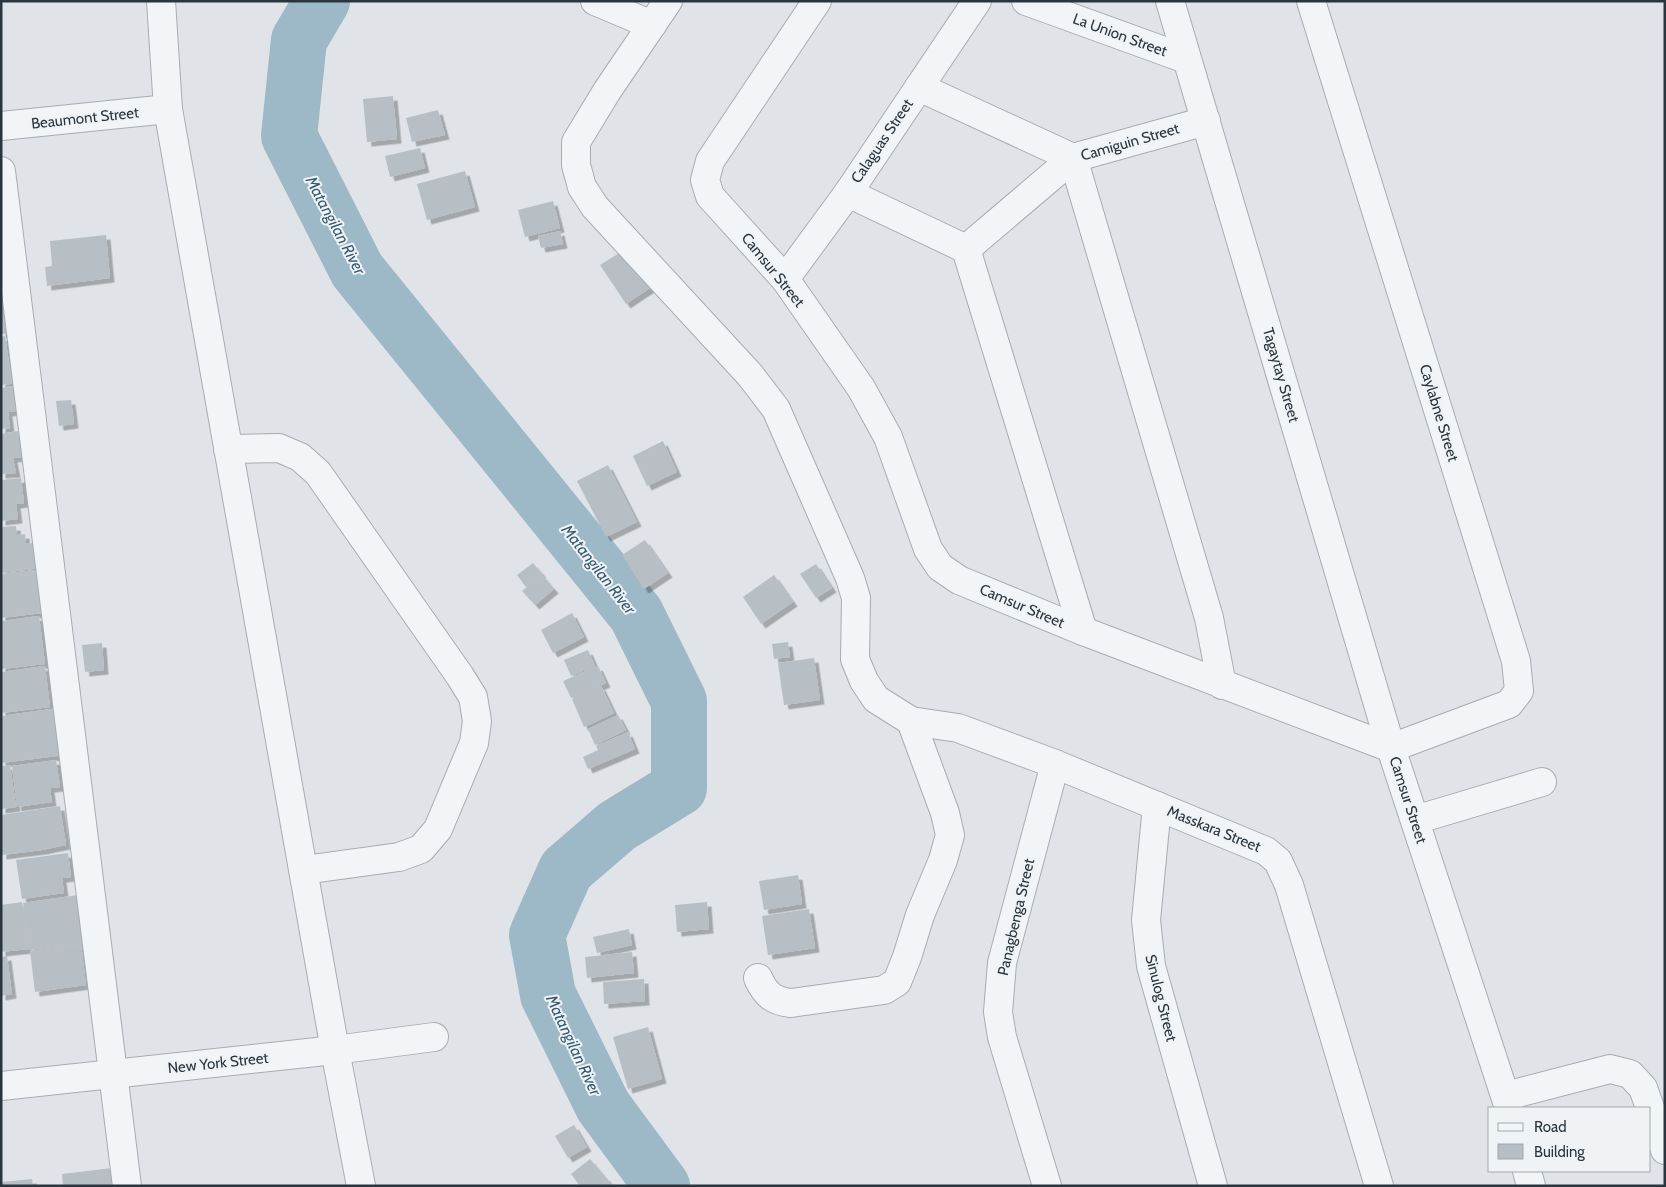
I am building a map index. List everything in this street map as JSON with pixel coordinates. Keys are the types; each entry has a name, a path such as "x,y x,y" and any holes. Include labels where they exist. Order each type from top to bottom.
{"street":[{"path":"161,1 168,109 304,870 334,1050 361,1186"},
{"path":"596,1 652,25"},
{"path":"668,1 607,91 576,142 576,165 582,187 595,206 750,375 776,409 850,578 856,598 855,659 864,681 876,699 911,721 945,813 950,835 943,860 920,915 897,982 884,990 791,1003 780,1002 765,992 758,978"},
{"name":"Camsur Street","path":"817,1 710,161 705,180 710,196 785,279 860,388 888,437 928,549 940,567 959,580 1082,631 1391,748 1507,1102"},
{"name":"Calaguas Street","path":"785,279 848,193 977,1"},
{"name":"La Union Street","path":"1026,1 1186,59"},
{"name":"Tagaytay Street","path":"1170,1 1391,748"},
{"name":"Caylabne Street","path":"1312,1 1516,660 1519,691 1509,704 1391,748"},
{"path":"918,87 1073,158 1209,618 1222,685"},
{"name":"Beaumont Street","path":"1,126 168,109"},
{"name":"Camiguin Street","path":"966,249 1073,158 1206,120"},
{"path":"1,171 127,1186"},
{"path":"848,193 966,249 1082,631"},
{"path":"228,449 278,448 300,456 318,473 473,697 477,721 474,743 438,828 421,849 399,857 304,870"},
{"name":"Masskara Street","path":"911,721 958,728 1055,764 1266,850 1278,861 1289,885 1379,1186"},
{"name":"Panagbenga Street","path":"1047,1186 1002,1037 998,1012 1002,963 1055,764"},
{"path":"1415,820 1542,782"},
{"name":"Sinulog Street","path":"1157,806 1146,920 1151,966 1213,1186"},
{"name":"New York Street","path":"1,1086 334,1050 434,1037"},
{"path":"1507,1102 1610,1069 1630,1074 1643,1088 1650,1107"},
{"path":"1651,1111 1665,1150"},
{"path":"1527,1172 1531,1186"}],"building":[{"path":"393,96 397,139 367,142 363,99"},
{"path":"438,110 445,135 412,142 406,118"},
{"path":"420,148 425,168 390,177 385,156"},
{"path":"465,171 475,207 427,220 417,184"},
{"path":"553,201 560,228 525,237 518,210"},
{"path":"560,231 563,244 541,248 538,236"},
{"path":"106,235 110,278 47,286 45,267 52,266 50,241"},
{"path":"624,250 650,288 626,304 600,265"},
{"path":"1,296 5,316 13,333 1,334"},
{"path":"5,336 9,363 17,362 19,383 1,385 1,337"},
{"path":"13,386 16,411 8,412 10,428 1,429 1,388"},
{"path":"71,400 74,424 59,426 56,401"},
{"path":"18,431 22,457 13,458 16,473 1,474 1,434"},
{"path":"663,441 677,472 647,486 633,456"},
{"path":"608,465 637,522 606,537 577,481"},
{"path":"21,478 24,503 16,504 18,519 1,521 1,480"},
{"path":"16,526 17,535 25,534 26,544 38,542 41,568 1,573 1,527"},
{"path":"645,540 668,573 644,589 622,555"},
{"path":"533,563 542,574 526,587 517,575"},
{"path":"816,564 832,588 816,598 800,574"},
{"path":"44,569 50,612 1,618 1,574"},
{"path":"542,575 554,589 535,605 522,591"},
{"path":"774,575 793,602 761,624 743,597"},
{"path":"572,613 584,637 553,653 541,630"},
{"path":"39,616 45,664 1,669 1,621"},
{"path":"788,642 790,657 774,659 772,644"},
{"path":"102,643 104,670 85,672 82,645"},
{"path":"588,650 595,666 571,676 564,660"},
{"path":"814,658 820,700 784,705 778,663"},
{"path":"45,666 50,707 1,713 1,672"},
{"path":"598,666 606,683 571,698 563,681"},
{"path":"601,686 614,713 584,727 572,699"},
{"path":"59,708 65,755 1,763 1,716"},
{"path":"618,715 626,730 595,745 588,729"},
{"path":"628,732 635,749 588,769 583,757 598,750 596,746"},
{"path":"56,760 60,787 50,788 52,802 17,807 12,766"},
{"path":"10,765 16,807 1,809 1,766"},
{"path":"60,806 66,845 2,855 1,815"},
{"path":"68,853 71,877 62,878 64,893 22,899 16,860"},
{"path":"798,875 802,904 764,910 759,881"},
{"path":"78,895 84,943 29,950 23,903"},
{"path":"22,902 28,949 1,952 1,905"},
{"path":"707,902 709,929 677,932 675,905"},
{"path":"809,909 815,948 768,955 762,916"},
{"path":"629,929 632,945 597,953 593,937"},
{"path":"81,944 86,985 35,992 30,951"},
{"path":"632,952 634,973 587,978 585,957"},
{"path":"7,956 12,994 1,996 1,957"},
{"path":"644,979 645,1001 604,1004 603,982"},
{"path":"648,1027 662,1079 628,1089 613,1037"},
{"path":"574,1125 587,1147 568,1158 555,1136"},
{"path":"590,1159 604,1176 591,1186 580,1186 571,1174"},
{"path":"112,1168 114,1186 63,1186 62,1174"},
{"path":"605,1176 612,1186 593,1186"},
{"path":"32,1179 33,1186 1,1186 1,1182"}],"waterway":[{"name":"Matangilan River","path":"322,1 299,40 289,136 357,270 636,614 679,701 679,788 617,826 566,870 537,935 548,995 603,1106 662,1186"}]}
